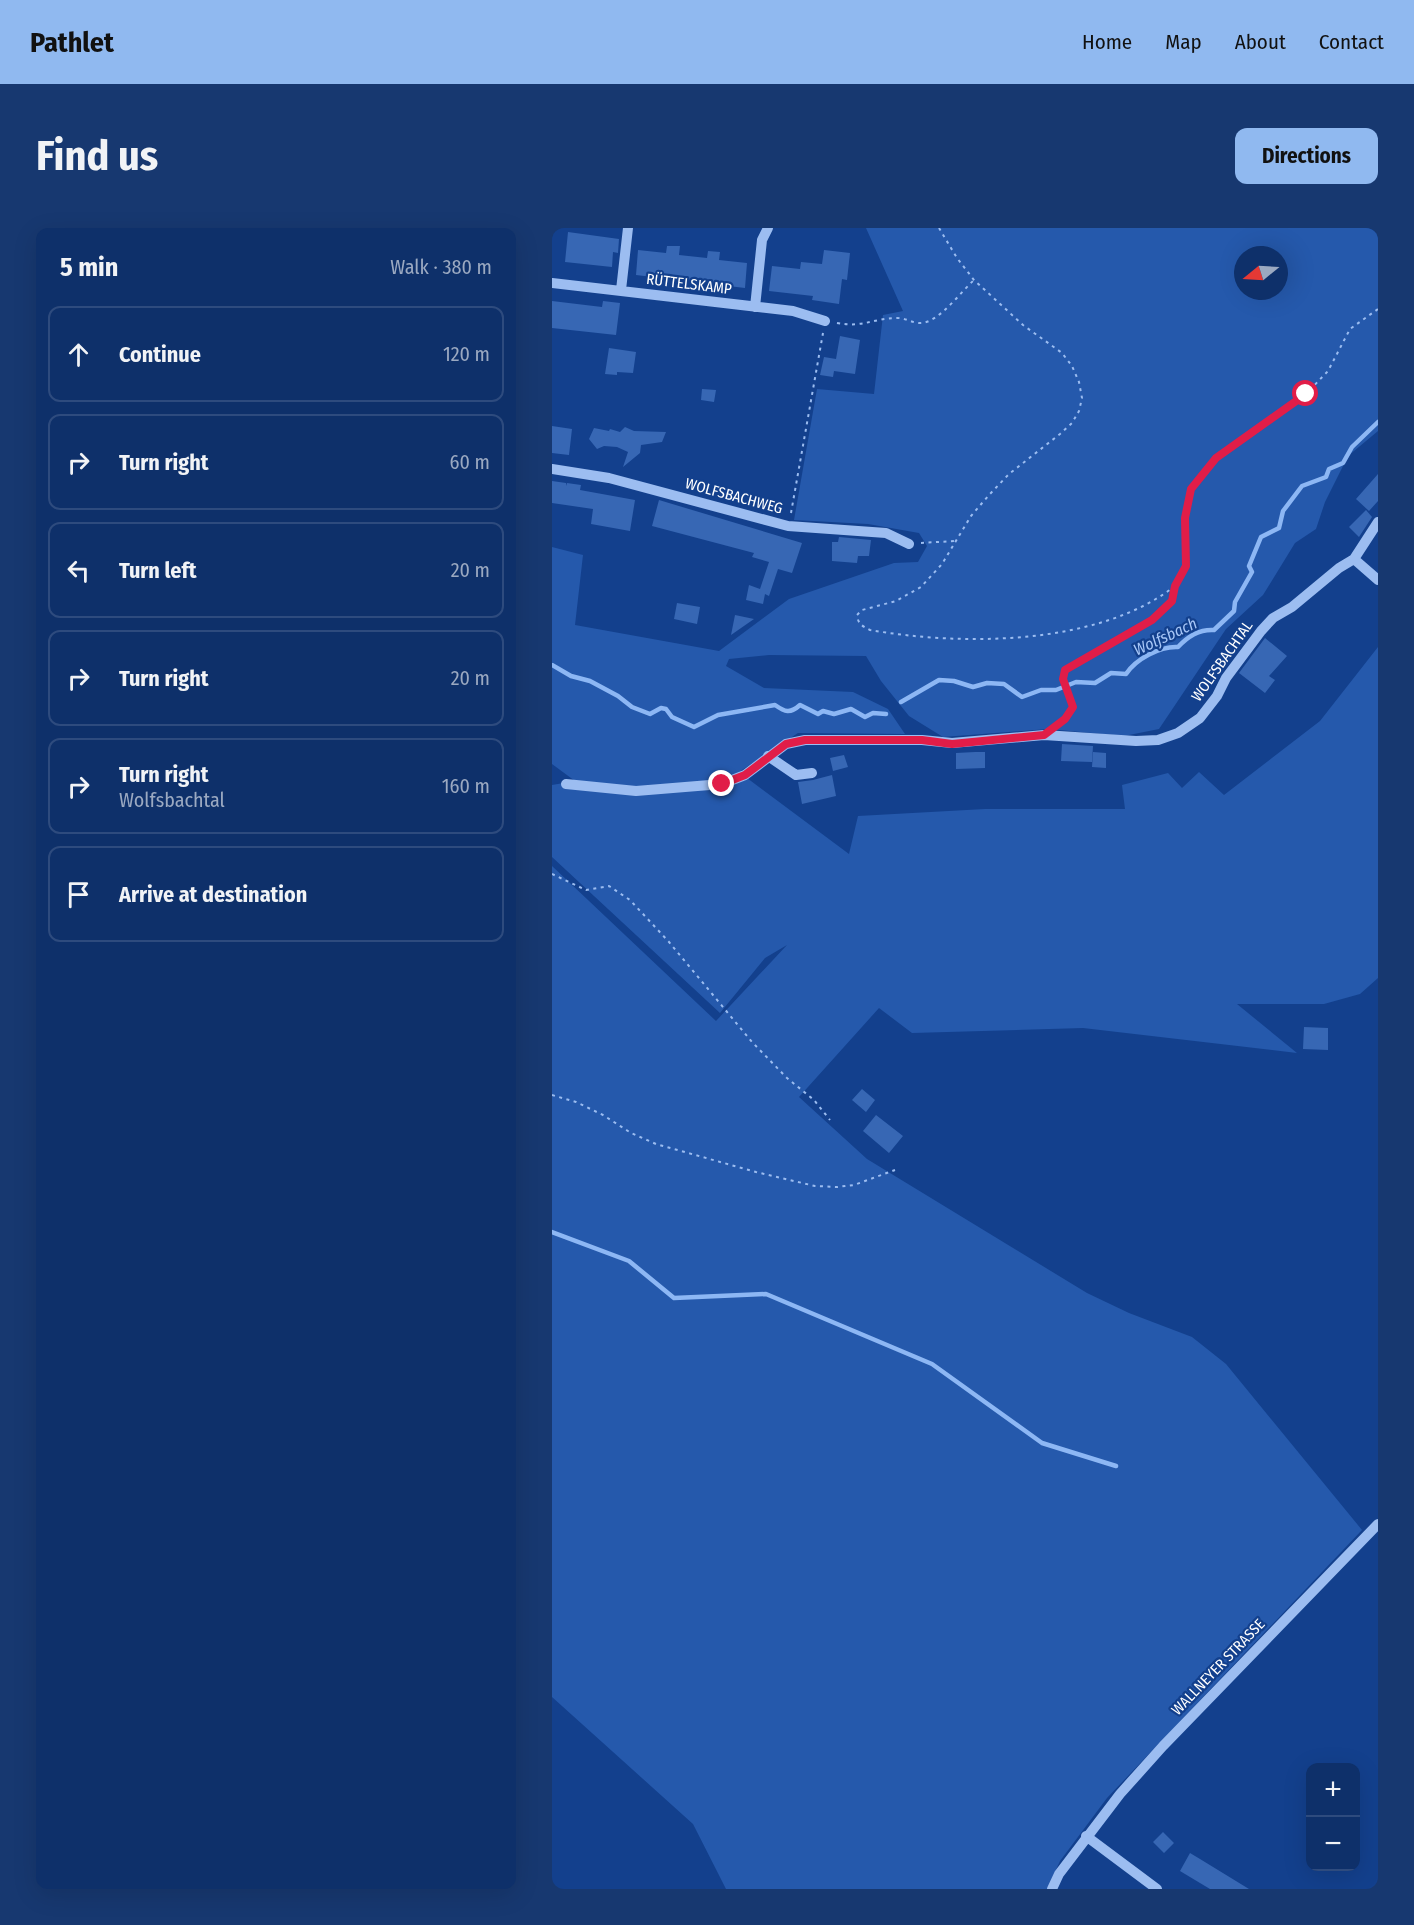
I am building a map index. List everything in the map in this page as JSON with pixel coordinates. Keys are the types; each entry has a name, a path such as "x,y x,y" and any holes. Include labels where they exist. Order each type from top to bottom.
{"street":[{"path":"621,291 628,228"},
{"path":"755,307 762,240 767,229"},
{"name":"RÜTTELSKAMP","path":"552,284 793,311 825,321"},
{"name":"WOLFSBACHWEG","path":"552,469 609,478 788,526 886,533 909,544"},
{"name":"WOLFSBACHTAL","path":"566,784 636,790 722,784 745,775 786,744 805,740 922,740 952,744 1044,735 1136,741 1158,740 1178,733 1200,718 1261,631 1273,618 1292,607 1339,567 1354,559 1378,522"},
{"path":"1354,559 1378,580"},
{"path":"768,756 796,775 812,773"},
{"name":"WALLNEYER STRASSE","path":"1052,1889 1059,1874 1086,1836 1120,1794 1163,1746 1378,1524"},
{"path":"1086,1836 1157,1889"}],"path":[{"path":"939,228 957,258 974,280 1023,325 1062,353 1080,382 1082,398 1079,411 1072,423 1009,474 971,516 954,542 950,553 921,587 896,601 862,610 857,615 858,621 870,630 970,640 1038,634 1124,616 1156,601 1175,586"},
{"path":"788,526 825,321 853,326 899,317 923,324 939,314 974,280"},
{"path":"1044,735 1065,719 1073,707 1063,679 1065,670 1152,620 1172,601 1175,586 1186,566 1185,518 1191,489 1216,458 1306,394 1328,371 1350,329 1378,309"},
{"path":"909,544 954,542"},
{"path":"552,874 586,890 609,886 630,900 669,942 752,1042 787,1078 814,1100 830,1120"},
{"path":"552,1095 576,1102 603,1115 631,1133 656,1144 815,1186 854,1185 896,1170"}],"shaded area":[{"path":"866,228 1378,228 1378,431 1348,456 1325,502 1316,529 1295,543 1263,595 1226,629 1159,729 1124,736 1048,729 943,737 909,716 881,681 866,656 769,655 729,659 726,666 764,688 853,692 888,709 905,734 798,733 739,772 849,854 858,816 985,809 1125,809 1122,785 1168,773 1182,788 1199,772 1224,795 1320,721 1378,647 1378,978 1360,994 1324,1004 1237,1004 1297,1053 1083,1028 912,1033 879,1008 799,1097 867,1159 1087,1293 1129,1313 1192,1337 1226,1364 1362,1530 1107,1798 1060,1861 1047,1889 726,1889 693,1824 552,1697 552,866 716,1021 787,945 765,958 720,1013 552,857 552,785 575,781 552,764 552,547 583,555 575,625 719,651 789,599 894,563 918,562 927,546 919,533 868,524 794,520 817,389 874,394 883,315 903,311"}],"building":[{"path":"568,232 619,239 618,253 613,252 612,267 565,262"},
{"path":"667,246 680,246 679,255 707,258 708,251 720,252 719,260 747,263 745,288 636,275 638,250 666,253"},
{"path":"824,250 850,253 847,280 842,279 839,304 812,300 813,296 769,291 772,266 800,269 801,262 822,264"},
{"path":"552,301 602,307 603,301 620,303 616,335 552,328"},
{"path":"840,336 860,340 855,374 834,371 833,377 820,375 824,357 836,359"},
{"path":"609,348 636,352 633,373 605,374"},
{"path":"702,389 716,390 714,402 701,400"},
{"path":"552,426 572,429 569,455 552,453"},
{"path":"625,427 634,431 666,432 662,442 641,445 640,453 623,467 628,452 617,447 604,446 597,449 589,439 594,428 620,432"},
{"path":"1378,474 1378,501 1369,511 1356,499"},
{"path":"552,481 566,483 566,486 567,483 581,485 580,490 635,500 630,531 591,524 593,509 552,503"},
{"path":"659,500 802,543 792,573 778,569 769,596 765,594 763,604 746,600 749,585 760,589 769,562 752,557 754,553 652,526"},
{"path":"1366,510 1372,517 1359,537 1349,527"},
{"path":"839,537 871,540 869,556 858,556 857,563 832,561 832,542 838,542"},
{"path":"677,603 700,607 697,624 674,619"},
{"path":"735,615 754,619 731,635"},
{"path":"1265,638 1287,656 1269,676 1275,680 1265,693 1239,673"},
{"path":"1062,744 1093,746 1092,762 1061,761"},
{"path":"985,752 985,768 956,769 956,753"},
{"path":"1093,752 1106,753 1106,768 1092,767"},
{"path":"844,755 848,767 833,771 830,758"},
{"path":"832,775 836,796 802,804 798,782"},
{"path":"1304,1027 1328,1028 1328,1050 1303,1049"},
{"path":"862,1089 875,1100 866,1112 852,1100"},
{"path":"876,1115 903,1136 889,1153 863,1131"},
{"path":"1163,1832 1174,1843 1164,1853 1153,1842"},
{"path":"1190,1853 1249,1889 1210,1889 1180,1871"}],"waterway":[{"name":"Wolfsbach","path":"901,702 939,680 954,681 973,687 987,683 1004,684 1022,697 1041,690 1056,690 1076,682 1095,683 1111,673 1126,674 1130,668 1149,654 1178,647 1194,634 1214,630 1234,611 1235,602 1252,572 1249,566 1261,537 1279,528 1283,511 1302,486 1326,477 1329,469 1343,463 1352,447 1378,422"},
{"name":"Wolfsbach","path":"552,665 571,676 590,681 618,696 632,707 650,714 661,708 666,709 672,717 694,727 718,715 775,705 787,711 800,705 818,714 823,711 834,714 851,709 865,717 873,713 886,714"},
{"path":"552,1232 629,1261 674,1298 766,1294 932,1364 1042,1443 1116,1466"}],"route":[{"path":"722,784 745,775 786,744 805,740 922,740 952,744 1044,735 1065,719 1073,707 1063,679 1065,670 1152,620 1172,601 1175,586 1186,566 1185,518 1191,489 1216,458 1306,394"}]}
